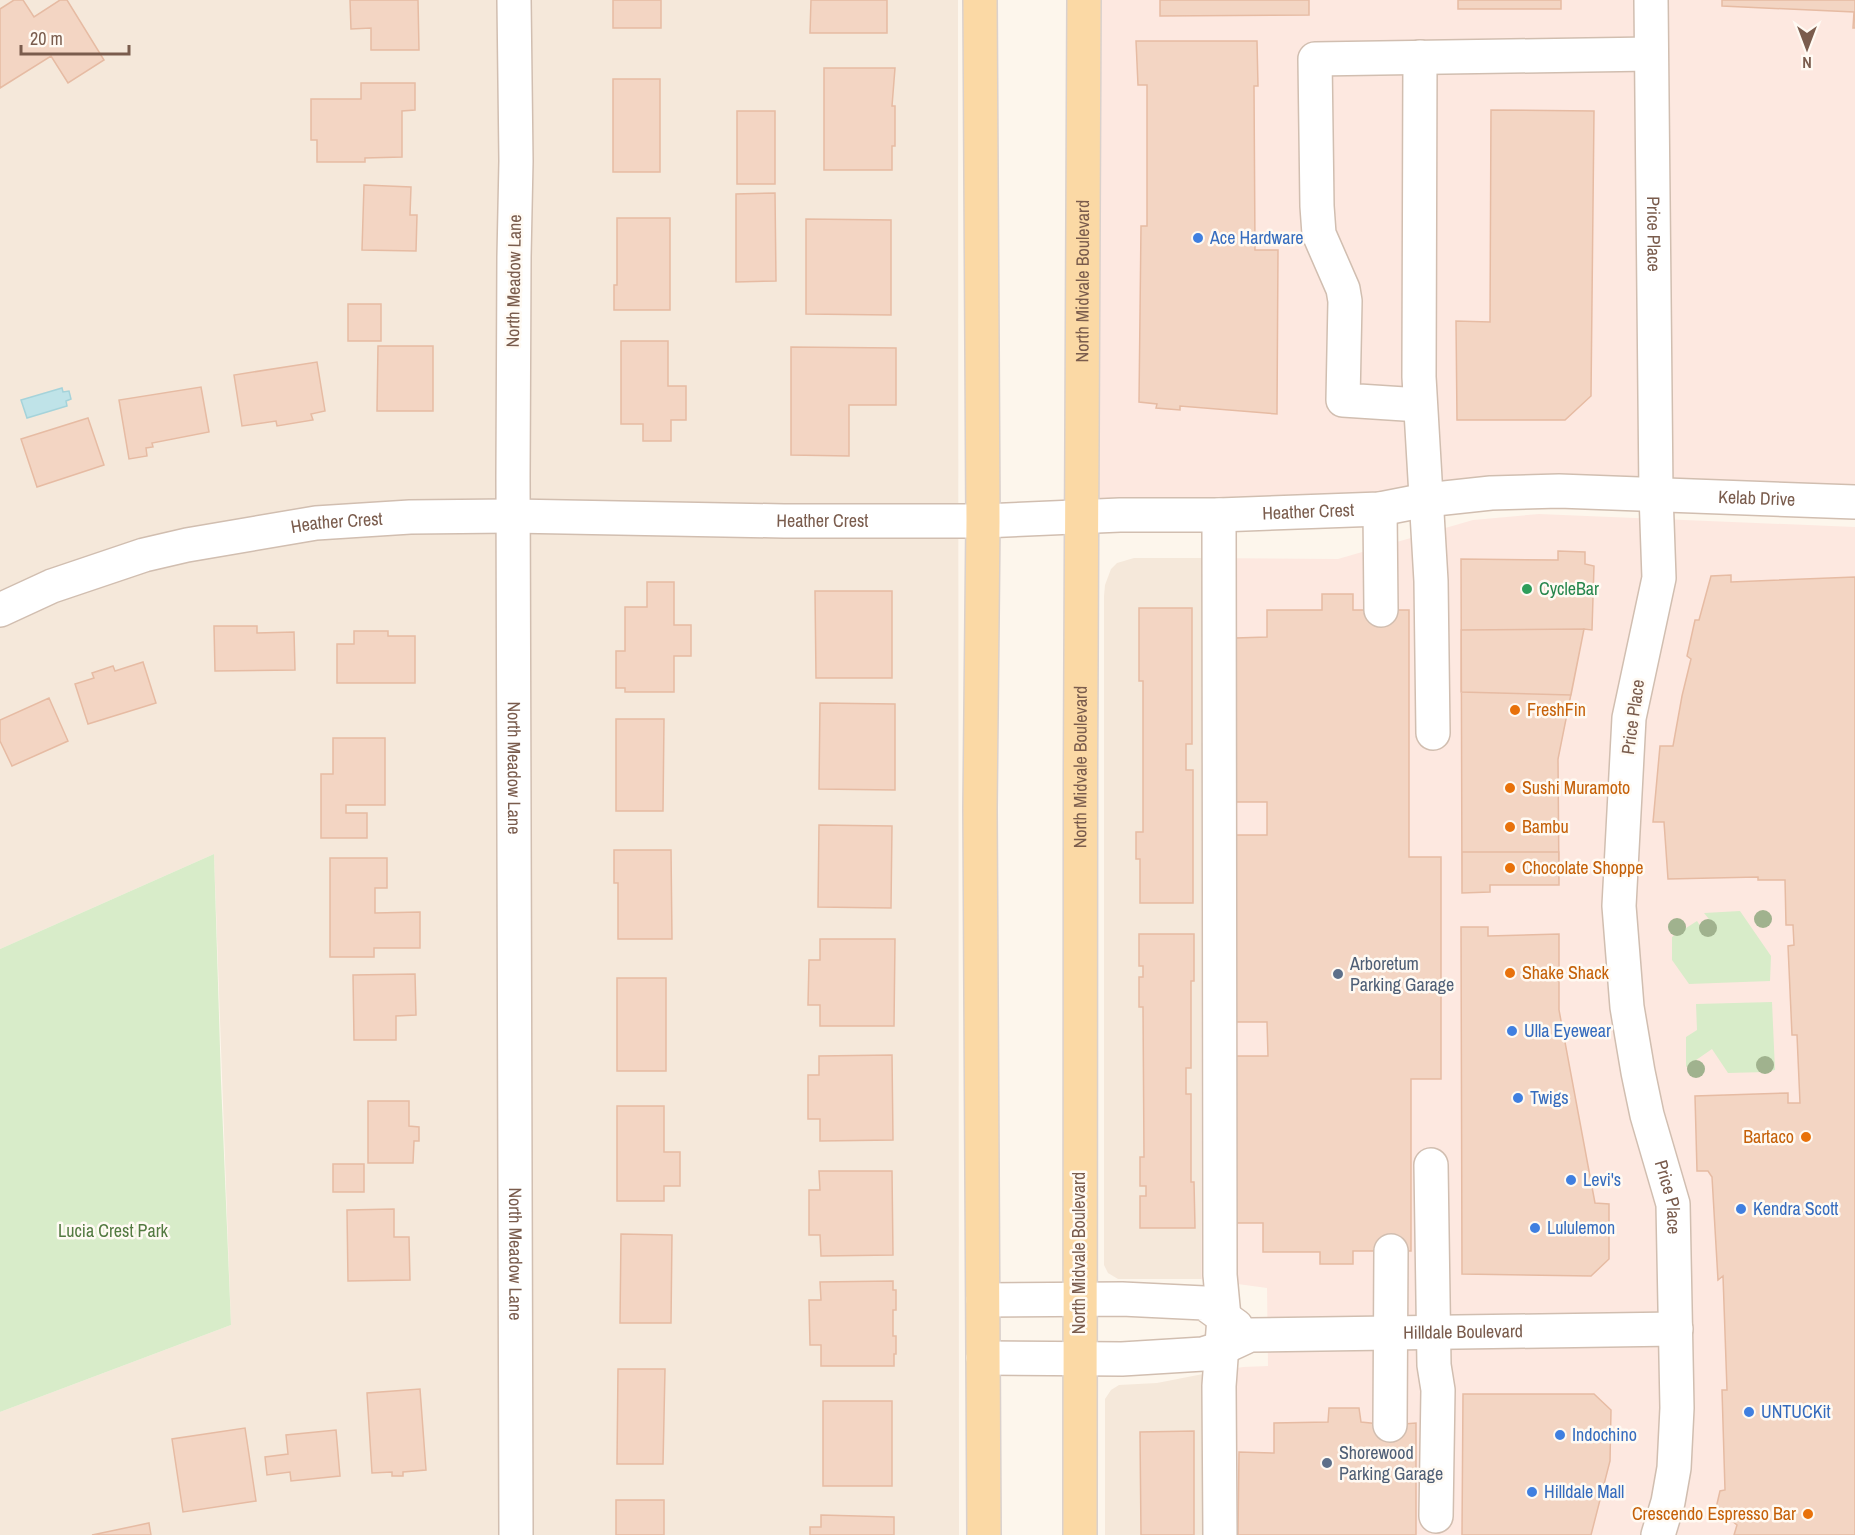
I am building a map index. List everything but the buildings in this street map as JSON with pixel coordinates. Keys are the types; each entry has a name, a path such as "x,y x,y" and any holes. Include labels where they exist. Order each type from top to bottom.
{"main road":[{"path":"980,0 983,520 980,809 984,1535"},
{"name":"North Midvale Boulevard","path":"1080,1535 1079,878 1084,0"}],"street":[{"name":"North Meadow Lane","path":"514,0 516,1535"},
{"name":"Price Place","path":"1651,0 1656,494 1659,578 1629,718 1619,906 1628,1007 1638,1072 1647,1115 1673,1204 1677,1408 1674,1468 1668,1502 1658,1535"},
{"path":"1420,405 1342,400 1345,301 1319,234 1315,59 1651,54"},
{"path":"1420,57 1420,405 1431,581 1433,733"},
{"name":"Heather Crest","path":"0,610 52,586 144,555 187,544 316,523 410,517 513,516 983,520 1082,516 1219,515 1380,509 1426,500 1491,493 1559,490 1656,494"},
{"name":"Kelab Drive","path":"1656,494 1855,501"},
{"path":"1380,509 1381,610"},
{"path":"1219,515 1220,1275 1232,1334 1219,1386 1220,1535"},
{"path":"1431,1165 1433,1333 1434,1365 1438,1390 1436,1516"},
{"path":"1390,1251 1390,1425"},
{"name":"Hilldale Boulevard","path":"983,1300 1122,1299 1204,1303 1232,1334"},
{"name":"Hilldale Boulevard","path":"983,1358 1122,1359 1203,1354 1232,1334 1676,1329"}],"shaded area":[{"path":"0,0 958,0 959,1535 0,1535 0,1412 231,1325 214,854 0,949"},
{"path":"1084,0 1855,0 1855,502 1082,516"},
{"path":"1539,514 1855,527 1855,1535 1203,1535 1203,1374 1243,1367 1268,1366 1267,1288 1201,1279 1202,558 1338,559 1473,520"},
{"path":"1134,558 1202,558 1201,1279 1118,1279 1108,1273 1104,1265 1104,596 1111,569 1117,563"},
{"path":"1203,1374 1203,1535 1105,1535 1105,1399 1111,1390 1119,1385 1157,1383"}],"green space":[{"name":"Lucia Crest Park","path":"214,854 231,1325 0,1412 0,949"},
{"path":"1740,911 1771,956 1770,981 1689,984 1672,960 1672,937 1697,921 1707,936 1717,929 1704,913"},
{"path":"1772,1002 1775,1070 1728,1073 1712,1049 1686,1067 1686,1037 1697,1030 1696,1004"}],"water":[{"path":"62,388 63,392 69,391 71,399 66,401 67,406 27,418 21,400"}],"place":[{"name":"Ace Hardware","path":"1198,238"},
{"name":"CycleBar","path":"1527,589"},
{"name":"FreshFin","path":"1515,710"},
{"name":"Sushi Muramoto","path":"1510,788"},
{"name":"Bambu","path":"1510,827"},
{"name":"Chocolate Shoppe","path":"1510,868"},
{"name":"Shake Shack","path":"1510,973"},
{"name":"Arboretum Parking Garage","path":"1338,974"},
{"name":"Ulla Eyewear","path":"1512,1031"},
{"name":"Twigs","path":"1518,1098"},
{"name":"Bartaco","path":"1806,1137"},
{"name":"Levi's","path":"1571,1180"},
{"name":"Kendra Scott","path":"1741,1209"},
{"name":"Lululemon","path":"1535,1228"},
{"name":"UNTUCKit","path":"1749,1412"},
{"name":"Indochino","path":"1560,1435"},
{"name":"Shorewood Parking Garage","path":"1327,1463"},
{"name":"Hilldale Mall","path":"1532,1492"},
{"name":"Crescendo Espresso Bar","path":"1808,1514"}]}
